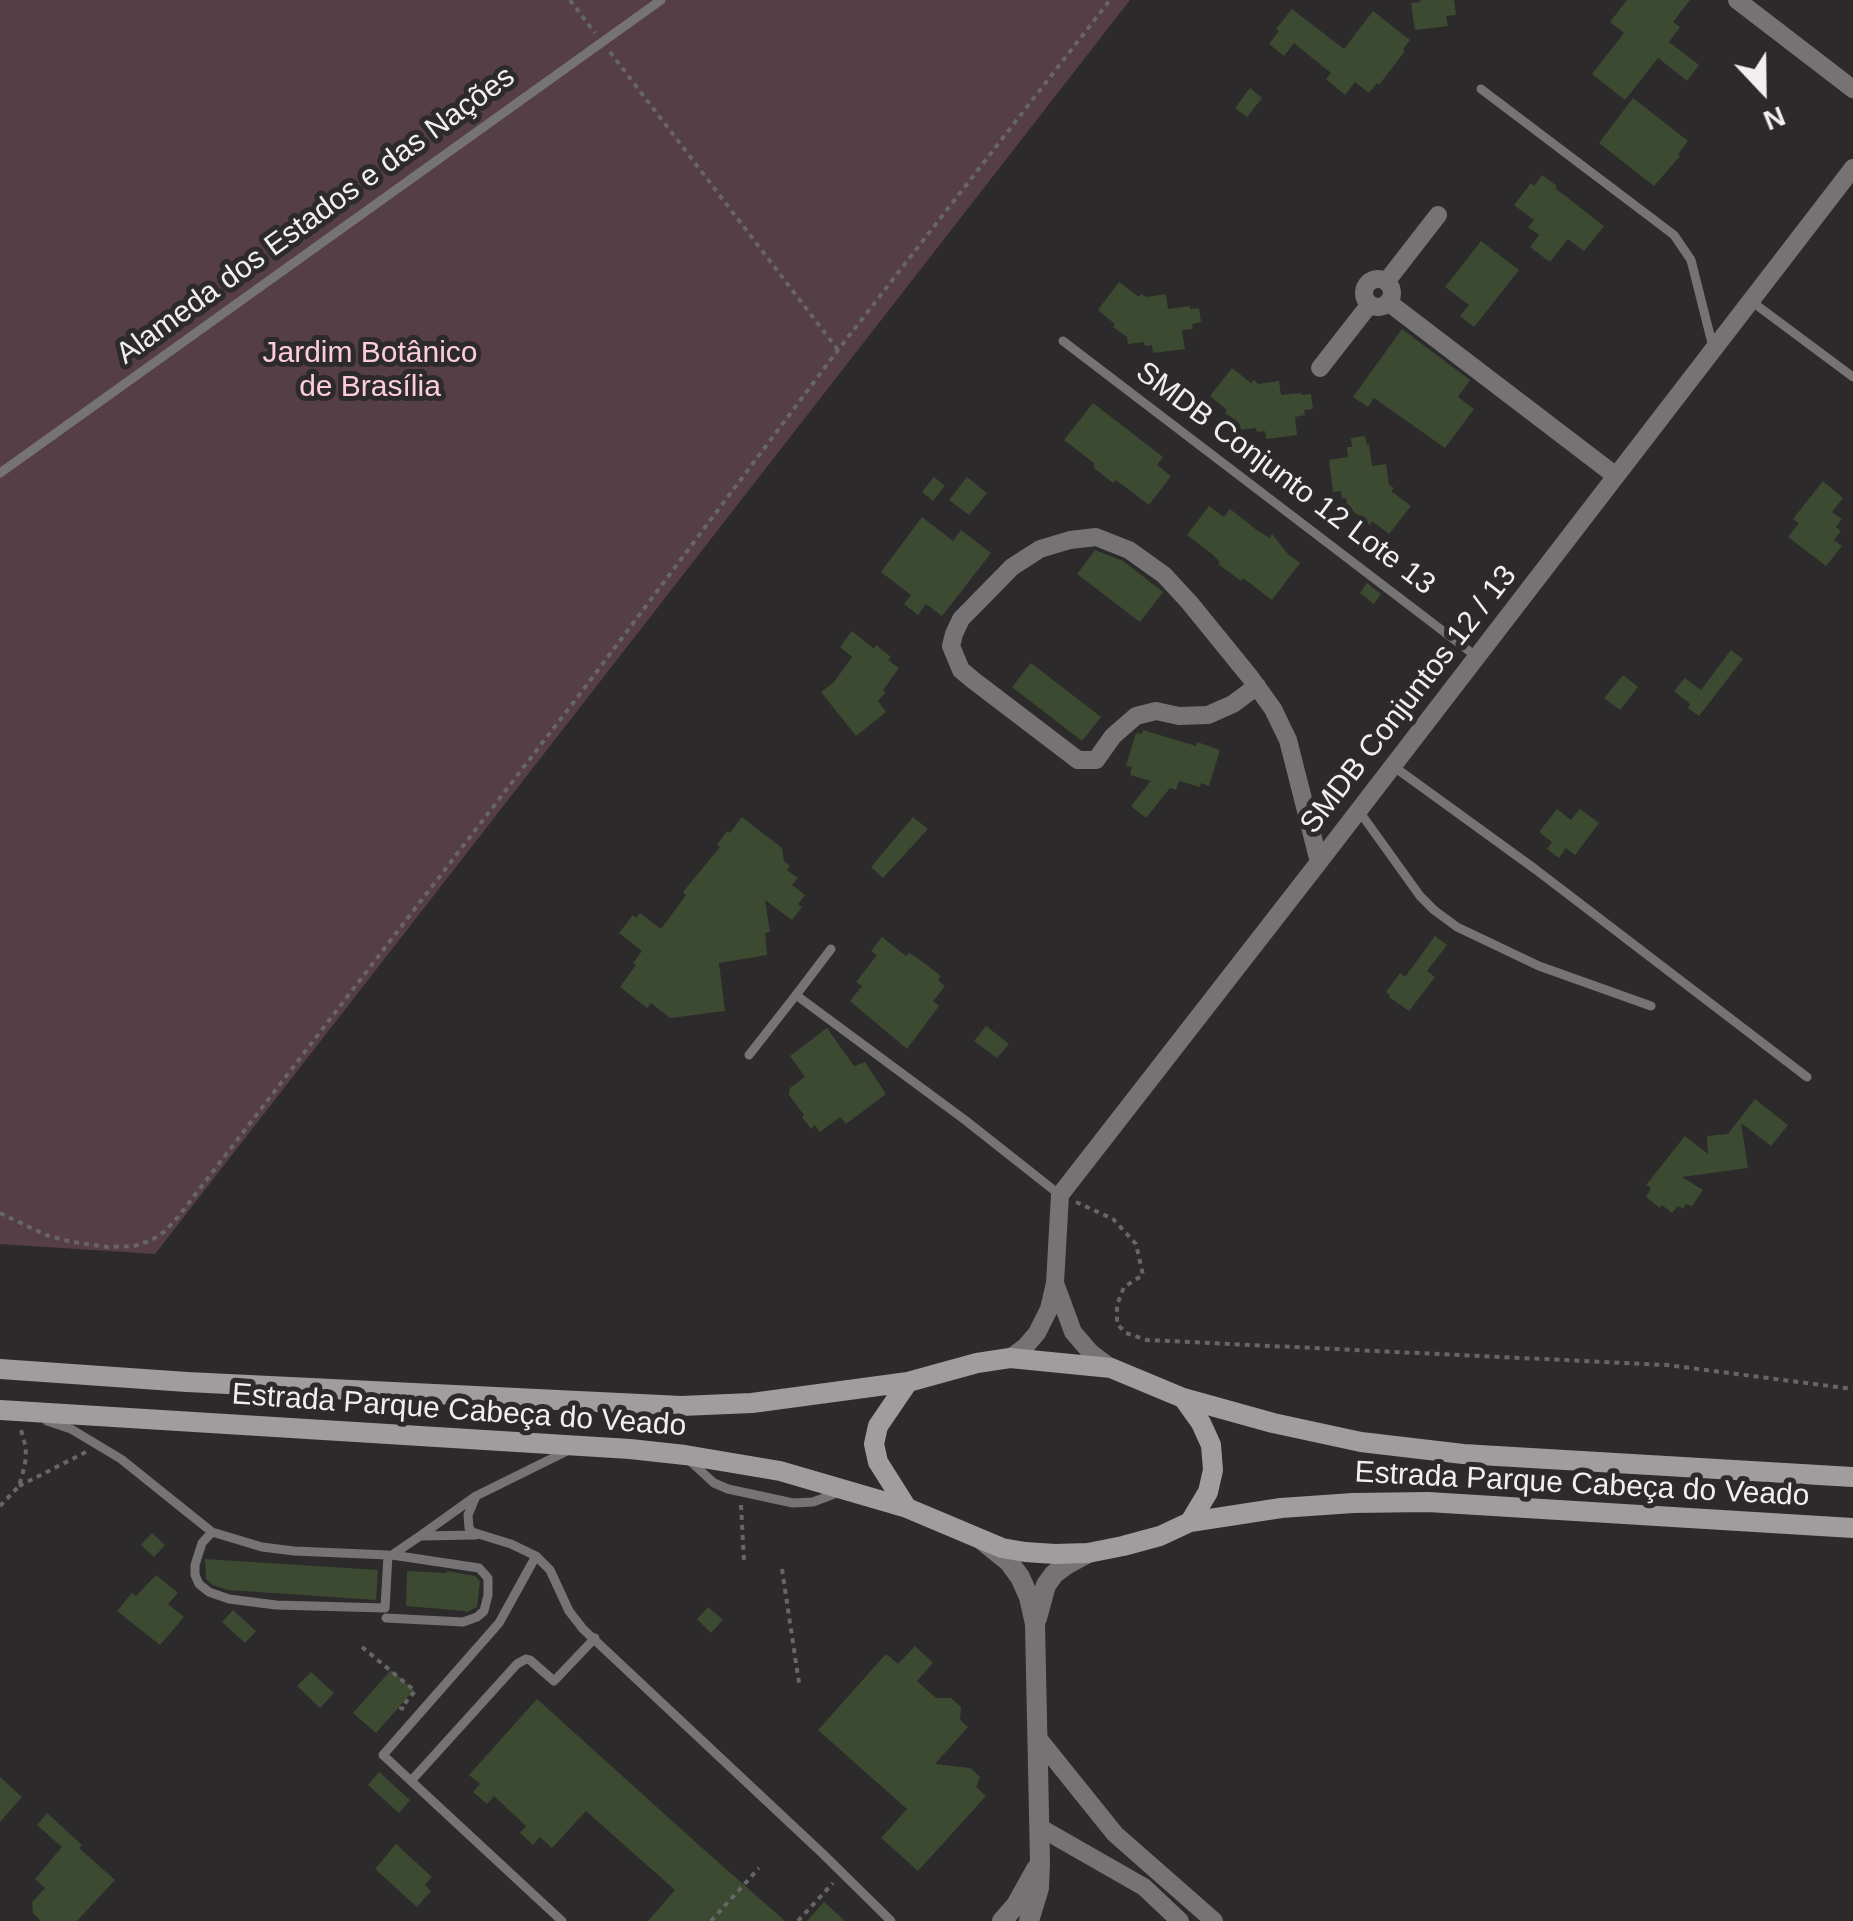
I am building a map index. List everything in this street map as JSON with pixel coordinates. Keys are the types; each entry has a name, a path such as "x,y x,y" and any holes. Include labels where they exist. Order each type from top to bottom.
{"main road":[{"path":"1010,1358 1111,1368 1183,1398 1211,1445 1214,1470 1208,1492 1190,1522 1160,1536 1088,1553 1025,1552 981,1540 907,1508 878,1462 874,1444 878,1426 908,1382 945,1370 1010,1358"},
{"name":"Estrada Parque Cabeça do Veado","path":"0,1368 187,1382 681,1406 752,1403 908,1382"},
{"name":"Estrada Parque Cabeça do Veado","path":"1183,1398 1361,1442 1446,1452 1853,1477"},
{"name":"Estrada Parque Cabeça do Veado","path":"8,1410 685,1455 780,1471 907,1508"},
{"name":"Estrada Parque Cabeça do Veado","path":"1190,1522 1281,1508 1428,1502 1853,1528"}],"street":[{"path":"1737,0 1853,89"},
{"name":"SMDB Conjuntos 12 / 13","path":"1060,1195 1853,168"},
{"path":"1438,215 1386,282 1376,279 1366,285 1364,294 1616,476"},
{"path":"1320,368 1379,303"},
{"path":"1256,686 1233,704 1208,715 1179,716 1156,711 1136,716 1113,736 1096,760 1078,760 961,670 952,646 961,619 1012,567 1040,549 1096,537 1129,550 1164,575 1189,602 1256,686 1274,709 1288,740 1319,862"},
{"path":"1010,1358 1037,1333 1049,1309 1055,1283 1060,1195"},
{"path":"1055,1283 1073,1332 1111,1368"},
{"path":"981,1540 1009,1562 1020,1577 1035,1624 1040,1862 1039,1888 1030,1921"},
{"path":"1035,1624 1046,1585 1054,1574 1088,1553"},
{"path":"1038,1738 1115,1834 1214,1921"},
{"path":"1039,1827 1144,1887 1180,1921"},
{"path":"1002,1921 1016,1905 1040,1862"}],"lane":[{"name":"Alameda dos Estados e das Nações","path":"0,473 660,0"},
{"path":"1481,89 1674,235 1690,260 1714,349"},
{"path":"1751,301 1853,377"},
{"name":"SMDB Conjunto 12 Lote 13","path":"1063,341 1477,657"},
{"path":"1393,766 1808,1077"},
{"path":"1358,810 1420,896 1458,927 1539,966 1651,1006"},
{"path":"748,1055 831,949"},
{"path":"796,995 1060,1195"},
{"path":"8,1410 71,1428 121,1459 212,1532 262,1547 390,1555 479,1568 488,1578 484,1611 478,1617 463,1622 386,1618"},
{"path":"390,1555 476,1496 576,1446"},
{"path":"476,1496 468,1516 472,1532 536,1556 550,1570 575,1620 889,1917 899,1921"},
{"path":"212,1532 196,1555 195,1575 209,1592 229,1599 386,1608 390,1555"},
{"path":"420,1536 484,1535"},
{"path":"536,1556 499,1623 384,1756 562,1921"},
{"path":"412,1781 517,1664 530,1660 554,1681 594,1638"}],"path":[{"path":"570,0 838,350"},
{"path":"0,1213 46,1235 108,1247 134,1246 165,1231 1110,0"},
{"path":"1060,1195 1113,1219 1136,1244 1144,1274 1124,1287 1117,1304 1118,1324 1126,1334 1146,1340 1666,1365 1853,1389"},
{"path":"8,1410 26,1448 19,1486"},
{"path":"0,1506 19,1486 99,1446"},
{"path":"740,1490 744,1561"},
{"path":"782,1569 800,1683"},
{"path":"362,1647 416,1691"},
{"path":"712,1921 759,1868"},
{"path":"798,1921 843,1872"}],"green space":[{"name":"Jardim Botânico de Brasília","path":"0,0 1130,0 155,1254 0,1244"}],"building":[{"path":"1454,0 1456,15 1446,16 1448,26 1415,30 1411,3"},
{"path":"1627,0 1690,0 1673,22 1680,27 1669,42 1699,65 1687,81 1658,58 1625,100 1592,74 1624,33 1610,22"},
{"path":"1292,9 1344,49 1373,11 1410,40 1379,85 1369,93 1355,82 1345,95 1326,79 1331,73 1294,43 1284,56 1269,44"},
{"path":"1250,88 1262,98 1247,117 1235,108"},
{"path":"1633,98 1688,141 1654,186 1599,143"},
{"path":"1542,175 1604,226 1584,251 1568,239 1550,262 1530,247 1539,235 1528,227 1534,220 1514,205"},
{"path":"1481,241 1519,270 1474,327 1460,316 1469,305 1445,287"},
{"path":"1119,282 1139,297 1166,294 1168,309 1199,308 1201,322 1192,324 1193,329 1182,330 1185,349 1153,353 1152,345 1145,346 1144,342 1128,344 1127,337 1098,310"},
{"path":"1402,329 1470,380 1458,397 1474,409 1445,448 1374,398 1368,407 1353,397"},
{"path":"1232,368 1251,383 1279,381 1281,395 1311,394 1313,409 1295,417 1297,435 1266,439 1265,431 1240,430 1239,424 1225,413 1227,410 1210,396"},
{"path":"1093,403 1163,457 1157,465 1171,476 1149,505 1115,480 1113,483 1064,440"},
{"path":"1365,436 1372,466 1386,464 1389,485 1394,488 1391,491 1411,506 1389,534 1348,507 1341,491 1333,492 1329,460 1348,457 1351,438"},
{"path":"934,477 945,486 933,501 922,492"},
{"path":"967,477 987,493 969,515 949,500"},
{"path":"1823,481 1843,498 1832,512 1842,519 1836,527 1841,531 1834,540 1842,546 1826,566 1788,537 1799,523 1793,519"},
{"path":"1209,506 1224,517 1230,509 1258,531 1270,538 1272,534 1300,563 1272,600 1218,564 1212,554 1187,535"},
{"path":"922,517 953,541 961,530 991,553 942,616 926,604 918,615 904,604 911,595 881,572"},
{"path":"1095,550 1123,561 1163,592 1140,622 1077,574"},
{"path":"1367,583 1381,594 1374,604 1360,593"},
{"path":"852,631 874,649 876,645 899,668 878,701 886,712 856,736 821,692 834,682 852,657 840,647"},
{"path":"1731,650 1743,659 1699,716 1674,691 1685,678 1701,690"},
{"path":"1031,663 1101,717 1082,741 1012,687"},
{"path":"1623,675 1638,687 1620,710 1604,698"},
{"path":"1143,730 1220,750 1209,786 1179,781 1176,790 1170,788 1146,818 1131,806 1151,781 1130,775 1132,767 1126,766 1136,733 1142,734"},
{"path":"1557,809 1571,820 1580,809 1599,823 1575,855 1566,848 1559,858 1547,849 1552,842 1539,832"},
{"path":"742,817 782,848 784,861 790,866 787,870 798,878 792,885 805,895 798,904 802,907 792,920 765,900 770,932 765,933 767,955 719,963 725,1011 670,1018 651,1003 647,1008 620,987 642,951 619,933 633,915 636,918 640,913 661,929 686,895 683,892 720,847 717,845 727,831 730,833"},
{"path":"913,817 928,829 883,878 871,867"},
{"path":"1435,936 1447,945 1427,971 1435,977 1409,1011 1386,992 1400,973 1405,977"},
{"path":"882,937 941,976 938,980 945,986 933,1001 939,1006 907,1049 850,1001 862,986 856,982 877,955 871,951"},
{"path":"986,1026 1009,1044 997,1058 974,1041"},
{"path":"827,1028 854,1066 865,1062 886,1094 846,1124 840,1117 820,1132 815,1125 811,1129 789,1095 790,1088 805,1077 790,1056"},
{"path":"1755,1099 1788,1125 1771,1146 1741,1123 1748,1168 1682,1177 1703,1190 1692,1206 1678,1206 1672,1213 1646,1197 1651,1188 1646,1185 1685,1136 1708,1154 1707,1136 1728,1134"},
{"path":"152,1533 165,1545 154,1557 141,1545"},
{"path":"205,1559 378,1570 376,1600 228,1590 206,1579"},
{"path":"407,1571 475,1576 480,1581 477,1607 465,1613 406,1606"},
{"path":"156,1575 178,1593 168,1604 184,1617 160,1645 117,1611 132,1593 136,1596"},
{"path":"708,1607 723,1620 711,1633 697,1619"},
{"path":"233,1610 256,1631 245,1643 222,1622"},
{"path":"915,1646 933,1663 917,1681 936,1698 951,1698 961,1707 960,1720 968,1727 935,1764 970,1768 980,1777 976,1787 986,1796 918,1871 881,1838 907,1809 818,1730 886,1654 898,1664"},
{"path":"391,1670 414,1690 376,1733 353,1713"},
{"path":"311,1672 334,1693 320,1708 297,1686"},
{"path":"537,1699 785,1921 648,1921 675,1890 586,1811 552,1848 540,1837 533,1845 520,1833 526,1826 494,1796 487,1804 473,1792 480,1784 469,1775"},
{"path":"379,1772 410,1800 399,1813 368,1785"},
{"path":"0,1777 22,1797 0,1822"},
{"path":"47,1813 115,1880 77,1921 41,1921 33,1913 32,1902 45,1888 35,1879 62,1847 37,1825"},
{"path":"396,1844 432,1877 425,1885 431,1891 417,1907 375,1869"},
{"path":"824,1902 845,1921 807,1921"}]}
